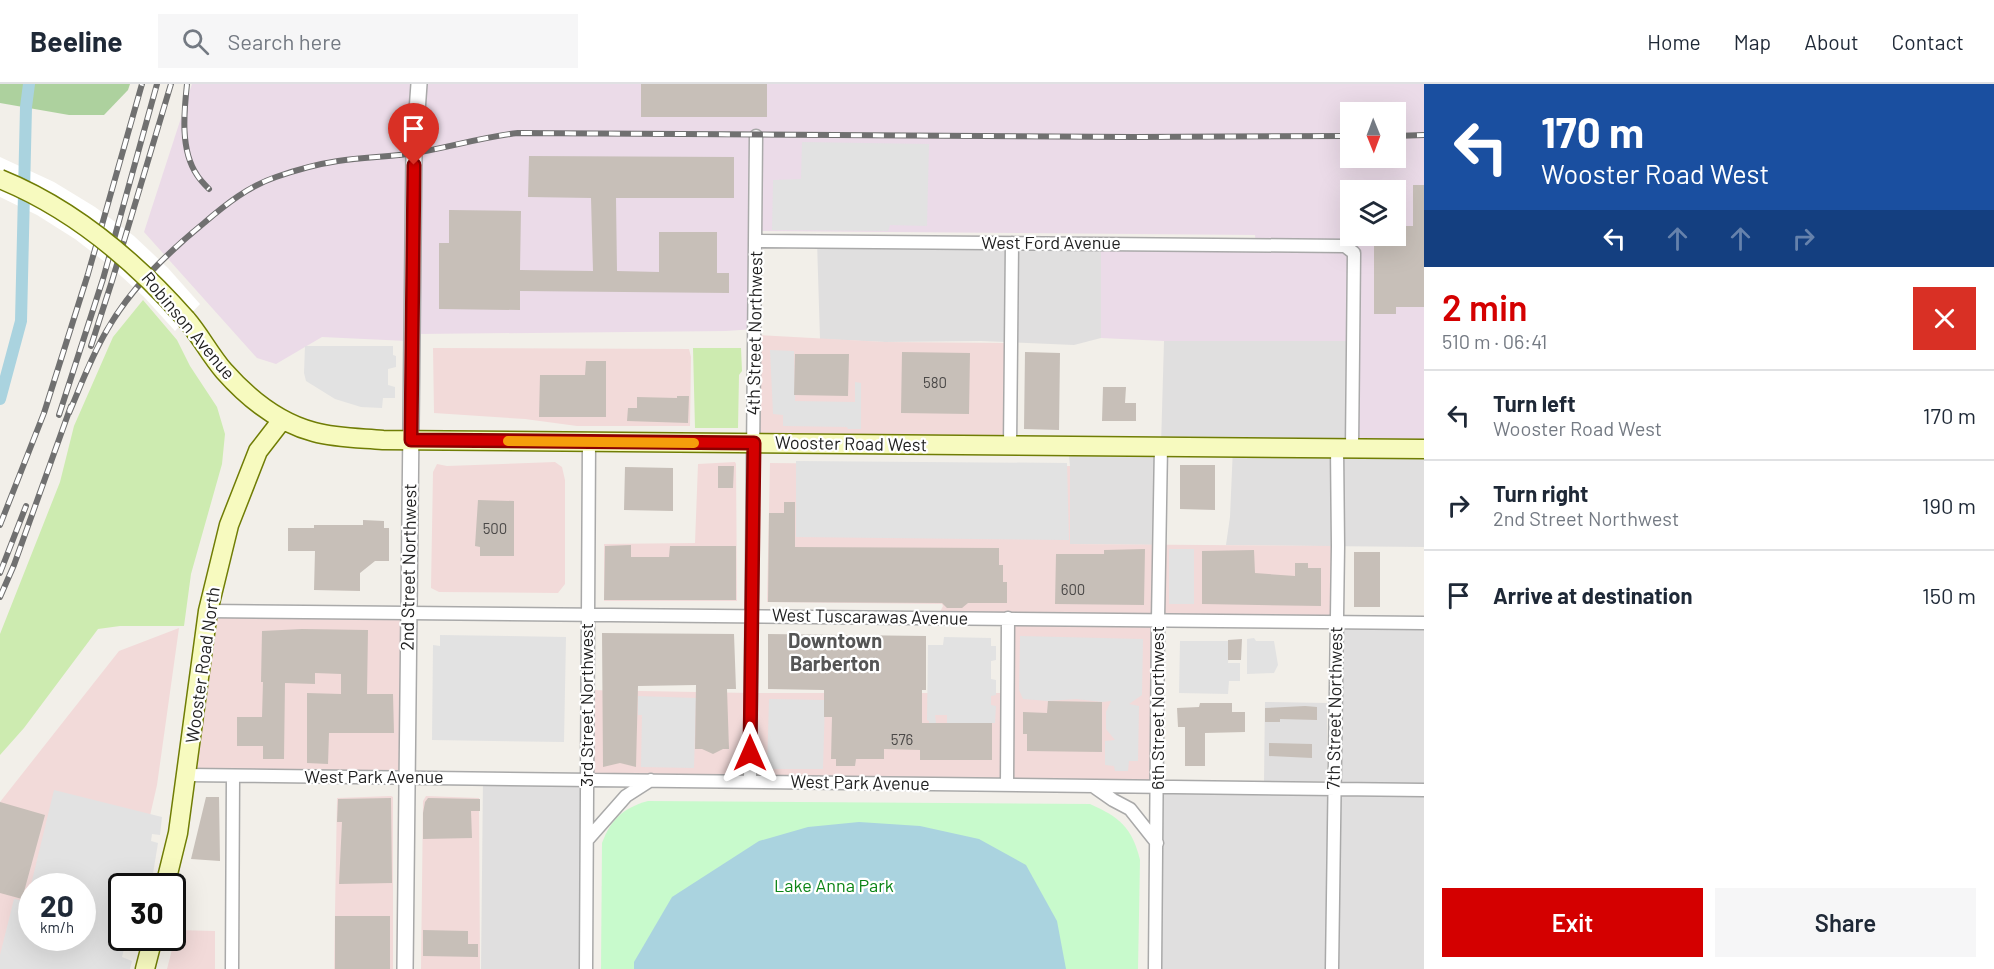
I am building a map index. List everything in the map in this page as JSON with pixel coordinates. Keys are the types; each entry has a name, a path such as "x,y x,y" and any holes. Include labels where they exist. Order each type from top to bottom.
{"main road":[{"name":"Robinson Avenue","path":"0,179 49,202 123,254 156,285 186,319 222,369 241,389 282,420"},
{"name":"Wooster Road West","path":"282,420 314,432 344,437 411,440 1424,449"},
{"name":"Wooster Road North","path":"168,873 178,833 187,775 208,611 233,514 258,451 282,420"},
{"path":"145,969 150,951"}],"street":[{"name":"2nd Street Northwest","path":"405,969 414,165 419,84"},
{"name":"4th Street Northwest","path":"750,782 756,136"},
{"name":"West Ford Avenue","path":"756,241 1340,246"},
{"path":"1010,446 1012,243"},
{"name":"7th Street Northwest","path":"1332,969 1338,546 1354,253 1345,246"},
{"name":"3rd Street Northwest","path":"586,969 589,442"},
{"name":"6th Street Northwest","path":"1155,969 1161,446"},
{"name":"West Tuscarawas Avenue","path":"208,611 1424,623"},
{"path":"1007,785 1008,618"},
{"name":"West Park Avenue","path":"187,775 586,778 1424,790"},
{"path":"232,969 233,777"},
{"path":"588,839 626,796 651,780"},
{"path":"1093,786 1130,809 1157,843"}],"shaded area":[{"path":"192,84 1424,84 1424,449 1352,448 1349,248 1256,245 1255,235 756,231 755,329 419,334 420,142 406,142 407,341 322,337 276,364 257,358 144,232"},
{"path":"802,142 929,144 927,226 890,225 888,231 772,230 773,180 801,179"},
{"path":"817,241 1101,244 1101,338 1074,345 981,341 885,342 820,339"},
{"path":"1101,249 1340,250 1345,252 1348,260 1347,341 1164,341 1101,338"},
{"path":"758,335 885,342 1011,343 1010,446 754,443"},
{"path":"1164,341 1353,341 1424,449 1424,547 1226,545 1230,517 1233,447 1162,446 1159,545 1070,544 1068,446 1161,446"},
{"path":"305,346 393,346 396,367 388,369 388,385 395,387 395,398 383,398 382,408 361,407 335,399 306,381"},
{"path":"433,348 689,349 691,357 690,426 577,426 525,419 434,413"},
{"path":"770,350 794,351 795,401 855,402 855,382 861,383 861,429 783,426 783,415 773,414"},
{"path":"796,461 1067,463 1069,540 796,537"},
{"path":"555,462 562,467 565,480 565,584 558,593 439,592 431,588 433,472 437,464 447,466"},
{"path":"735,462 737,601 604,601 604,544 695,543 698,464"},
{"path":"770,463 1070,466 1070,544 1338,546 1336,622 1158,620 1158,787 586,779 587,690 750,693 1008,693 1008,619 937,618 942,604 767,602"},
{"path":"1169,549 1194,549 1194,604 1169,604"},
{"path":"208,611 408,613 407,777 187,775"},
{"path":"1336,622 1424,623 1424,969 1155,969 1158,787 1334,789"},
{"path":"179,628 157,785 137,873 108,873 108,942 96,945 96,873 18,873 18,951 71,951 0,969 0,802 119,651"},
{"path":"440,635 566,637 564,742 432,740 433,645 440,646"},
{"path":"1020,636 1143,639 1142,695 1129,704 1139,706 1138,761 1129,761 1128,771 1115,771 1114,766 1105,765 1105,741 1115,740 1106,729 1106,712 1111,701 1023,699 1019,690"},
{"path":"944,637 991,638 991,646 996,646 996,660 991,661 991,679 996,680 996,695 991,696 991,705 996,706 995,723 947,723 947,715 935,715 936,723 929,725 927,720 928,645 943,645"},
{"path":"1254,638 1256,641 1274,641 1278,665 1274,673 1247,674 1247,639"},
{"path":"1180,641 1229,641 1228,663 1240,663 1240,681 1229,681 1228,694 1179,693"},
{"path":"638,696 696,698 694,768 641,767 642,715 638,715"},
{"path":"769,699 825,700 823,769 767,769"},
{"path":"1265,702 1327,703 1327,777 1325,781 1264,781"},
{"path":"483,778 586,779 586,969 481,969"},
{"path":"54,790 162,817 160,835 152,834 151,841 158,843 153,873 108,873 108,951 124,951 122,957 132,961 130,969 0,969 0,955 14,899 18,900 18,951 96,951 96,873 34,873"},
{"path":"426,796 479,798 480,969 421,969 423,801"},
{"path":"393,797 393,969 334,969 337,798"},
{"path":"186,930 215,931 215,969 167,969 172,951 186,951"}],"green space":[{"path":"0,84 130,84 128,90 104,115 69,115 0,103"},
{"path":"143,300 177,340 190,366 217,407 225,434 222,464 191,574 184,626 120,626 98,629 24,728 0,755 0,634 60,482 74,426 113,337"},
{"path":"693,348 741,348 742,371 739,375 738,428 695,428"},
{"name":"Lake Anna Park","path":"648,801 1090,804 1123,824 1137,849 1140,860 1138,969 601,969 602,843 609,827 619,816 632,807"}],"water":[{"path":"859,822 920,826 979,839 1026,865 1057,921 1066,969 634,969 634,962 672,897 759,841 808,827"}],"pier":[{"path":"0,157 54,182 95,207 134,236 168,268 200,304 175,331 144,297 110,266 75,239 37,215 0,197"}],"building":[{"path":"641,84 767,84 767,117 641,117"},
{"path":"529,156 734,157 734,198 616,198 617,271 659,272 659,232 717,232 717,273 729,273 729,293 520,291 520,310 439,309 439,243 449,243 449,210 521,211 520,270 593,271 591,198 528,197"},
{"path":"1413,185 1424,185 1424,307 1396,307 1396,314 1374,314 1374,246 1406,246 1406,226 1413,226"},
{"path":"902,352 970,353 969,414 901,413"},
{"path":"1025,352 1060,353 1059,430 1024,429"},
{"path":"795,354 849,354 848,396 794,395"},
{"path":"586,361 606,361 606,417 539,417 540,375 585,375"},
{"path":"1103,387 1126,387 1125,403 1136,403 1136,421 1102,421"},
{"path":"677,396 689,396 688,423 627,421 628,408 637,408 637,397 677,398"},
{"path":"1180,465 1215,465 1215,510 1180,509"},
{"path":"718,466 734,466 733,488 718,488"},
{"path":"625,467 673,468 673,511 624,510"},
{"path":"478,500 514,501 514,556 480,556 480,547 475,546"},
{"path":"784,502 795,502 795,547 999,548 999,565 1003,565 1003,582 1007,582 1007,603 968,603 962,608 947,608 942,603 768,602 769,513 784,513"},
{"path":"363,520 384,521 384,528 389,528 389,561 375,561 360,573 360,591 314,590 315,551 288,551 288,528 314,528 314,525 363,525"},
{"path":"631,545 631,557 669,557 670,546 736,546 736,600 604,600 605,546"},
{"path":"1145,549 1144,605 1055,604 1056,554 1104,554 1104,550"},
{"path":"1254,550 1255,573 1295,576 1295,563 1308,563 1308,568 1321,568 1321,606 1202,604 1202,551"},
{"path":"1354,552 1380,552 1380,607 1354,607"},
{"path":"368,630 367,694 393,694 394,733 329,733 328,764 307,763 307,693 341,694 341,674 315,673 315,684 285,683 284,759 263,759 263,746 237,746 237,717 262,717 262,631"},
{"path":"602,633 734,634 736,689 727,689 729,749 713,754 702,749 695,749 696,685 638,686 636,767 620,763 603,767"},
{"path":"768,634 926,636 926,690 922,690 922,723 992,723 992,760 920,760 920,750 884,749 884,759 856,759 855,766 836,766 836,759 831,759 832,717 824,717 824,690 768,689"},
{"path":"1242,639 1241,660 1228,660 1228,640"},
{"path":"1048,701 1102,702 1102,752 1027,751 1027,734 1023,734 1023,712 1047,713"},
{"path":"1200,703 1232,703 1232,712 1245,712 1245,732 1205,733 1205,766 1185,766 1185,727 1178,727 1177,708 1199,707"},
{"path":"1317,707 1317,720 1280,719 1280,722 1265,722 1265,708"},
{"path":"1269,743 1312,744 1312,758 1269,756"},
{"path":"206,797 219,797 220,861 191,859"},
{"path":"391,798 392,883 339,884 342,822 337,822 338,799"},
{"path":"428,798 480,799 480,811 471,811 472,838 423,839 423,813"},
{"path":"0,802 45,815 29,873 18,873 18,898 0,893"},
{"path":"335,916 390,916 390,969 335,969"},
{"path":"423,930 468,931 468,944 478,944 478,957 423,956"}],"waterway":[{"path":"0,399 21,321 26,107 29,84"}],"railway":[{"path":"0,525 44,413 88,274 142,84"},
{"path":"59,415 103,279 157,84"},
{"path":"91,346 171,84"},
{"path":"187,84 185,131 188,154 197,175 209,189"},
{"path":"69,413 91,361 116,315 163,259 229,202 247,190 276,177 323,164 415,153 518,133 1340,136"},
{"path":"1406,136 1424,135"},
{"path":"0,597 14,565 71,406"},
{"path":"0,573 26,506"}],"slow traffic":[{"path":"508,441 694,443"}],"district":[{"name":"Downtown Barberton","path":"835,652"}],"route":[{"path":"414,165 411,440 754,443 750,753"}]}
